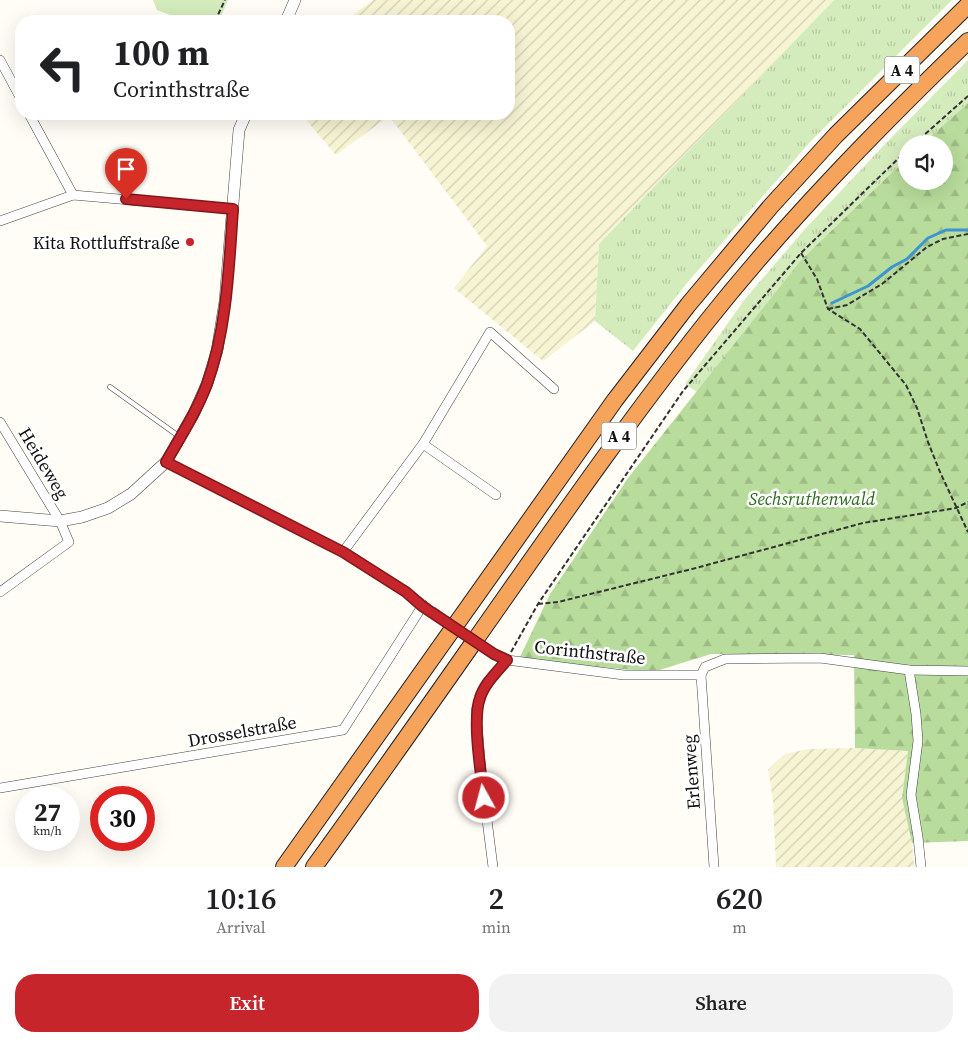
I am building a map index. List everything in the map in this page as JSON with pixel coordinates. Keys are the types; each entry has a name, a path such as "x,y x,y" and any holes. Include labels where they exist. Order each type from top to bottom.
{"highway":[{"name":"A 4","path":"284,867 604,415 688,305 771,206 836,135 968,5"},
{"name":"A 4","path":"314,867 616,441 706,323 795,216 891,116 968,41"}],"street":[{"path":"289,15 295,0"},
{"path":"0,60 15,88"},
{"path":"32,120 73,195"},
{"path":"0,516 60,521 82,517 108,508 131,494 166,462 194,413 207,384 217,351 225,301 239,130 243,120"},
{"path":"0,221 73,195 233,209"},
{"path":"343,552 423,444 490,332 554,389"},
{"name":"Heideweg","path":"0,422 60,521 69,542 0,592"},
{"path":"423,444 496,495"},
{"name":"Corinthstraße","path":"166,462 343,552 406,592 422,606 494,654 507,660 624,675 700,675"},
{"name":"Drosselstraße","path":"0,788 343,730 422,606"},
{"path":"700,675 705,667 724,659 820,658 909,670 968,671"},
{"path":"493,867 482,781 476,712 480,696 507,660"},
{"path":"909,670 918,742 911,795 921,867"},
{"name":"Erlenweg","path":"700,675 714,867"}],"lane":[{"path":"110,387 180,437"}],"path":[{"path":"218,15 225,0"},
{"path":"924,135 968,96"},
{"path":"507,660 538,604 683,391 801,253 898,159"},
{"path":"828,309 847,306 882,284 927,247 943,239 968,234"},
{"path":"801,253 817,279 828,309 860,329 906,385 917,408 928,442 968,532"},
{"path":"538,604 558,602 692,569 863,523 956,508 968,502"}],"shaded area":[{"path":"373,0 834,0 599,244 595,321 543,361 454,288 487,246 392,120 515,120 515,15 353,15"},
{"path":"306,120 384,120 336,155"},
{"path":"855,748 908,751 902,798 912,843 914,867 776,867 773,800 768,770 785,754 808,749"}],"green space":[{"path":"153,0 228,0 222,15 170,15 157,10"},
{"path":"834,0 952,0 811,141 687,283 633,351 595,321 599,244"},
{"path":"968,60 968,103 932,135 898,135 898,167 801,260 697,392 685,384 745,299 805,229"},
{"name":"Sechsruthenwald","path":"968,103 968,841 912,843 902,798 908,751 855,748 854,655 711,654 653,672 519,659 550,594 628,478 801,260 898,167 898,190 953,190 953,135 932,135"}],"waterway":[{"path":"832,303 868,286 892,267 907,259 928,238 946,230 968,230"}],"place":[{"name":"Kita Rottluffstraße","path":"190,242"}],"route":[{"path":"126,199 233,209 225,301 217,351 207,384 194,413 166,462 343,552 406,592 422,606 494,654 507,660 480,696 476,712 484,798"}]}
